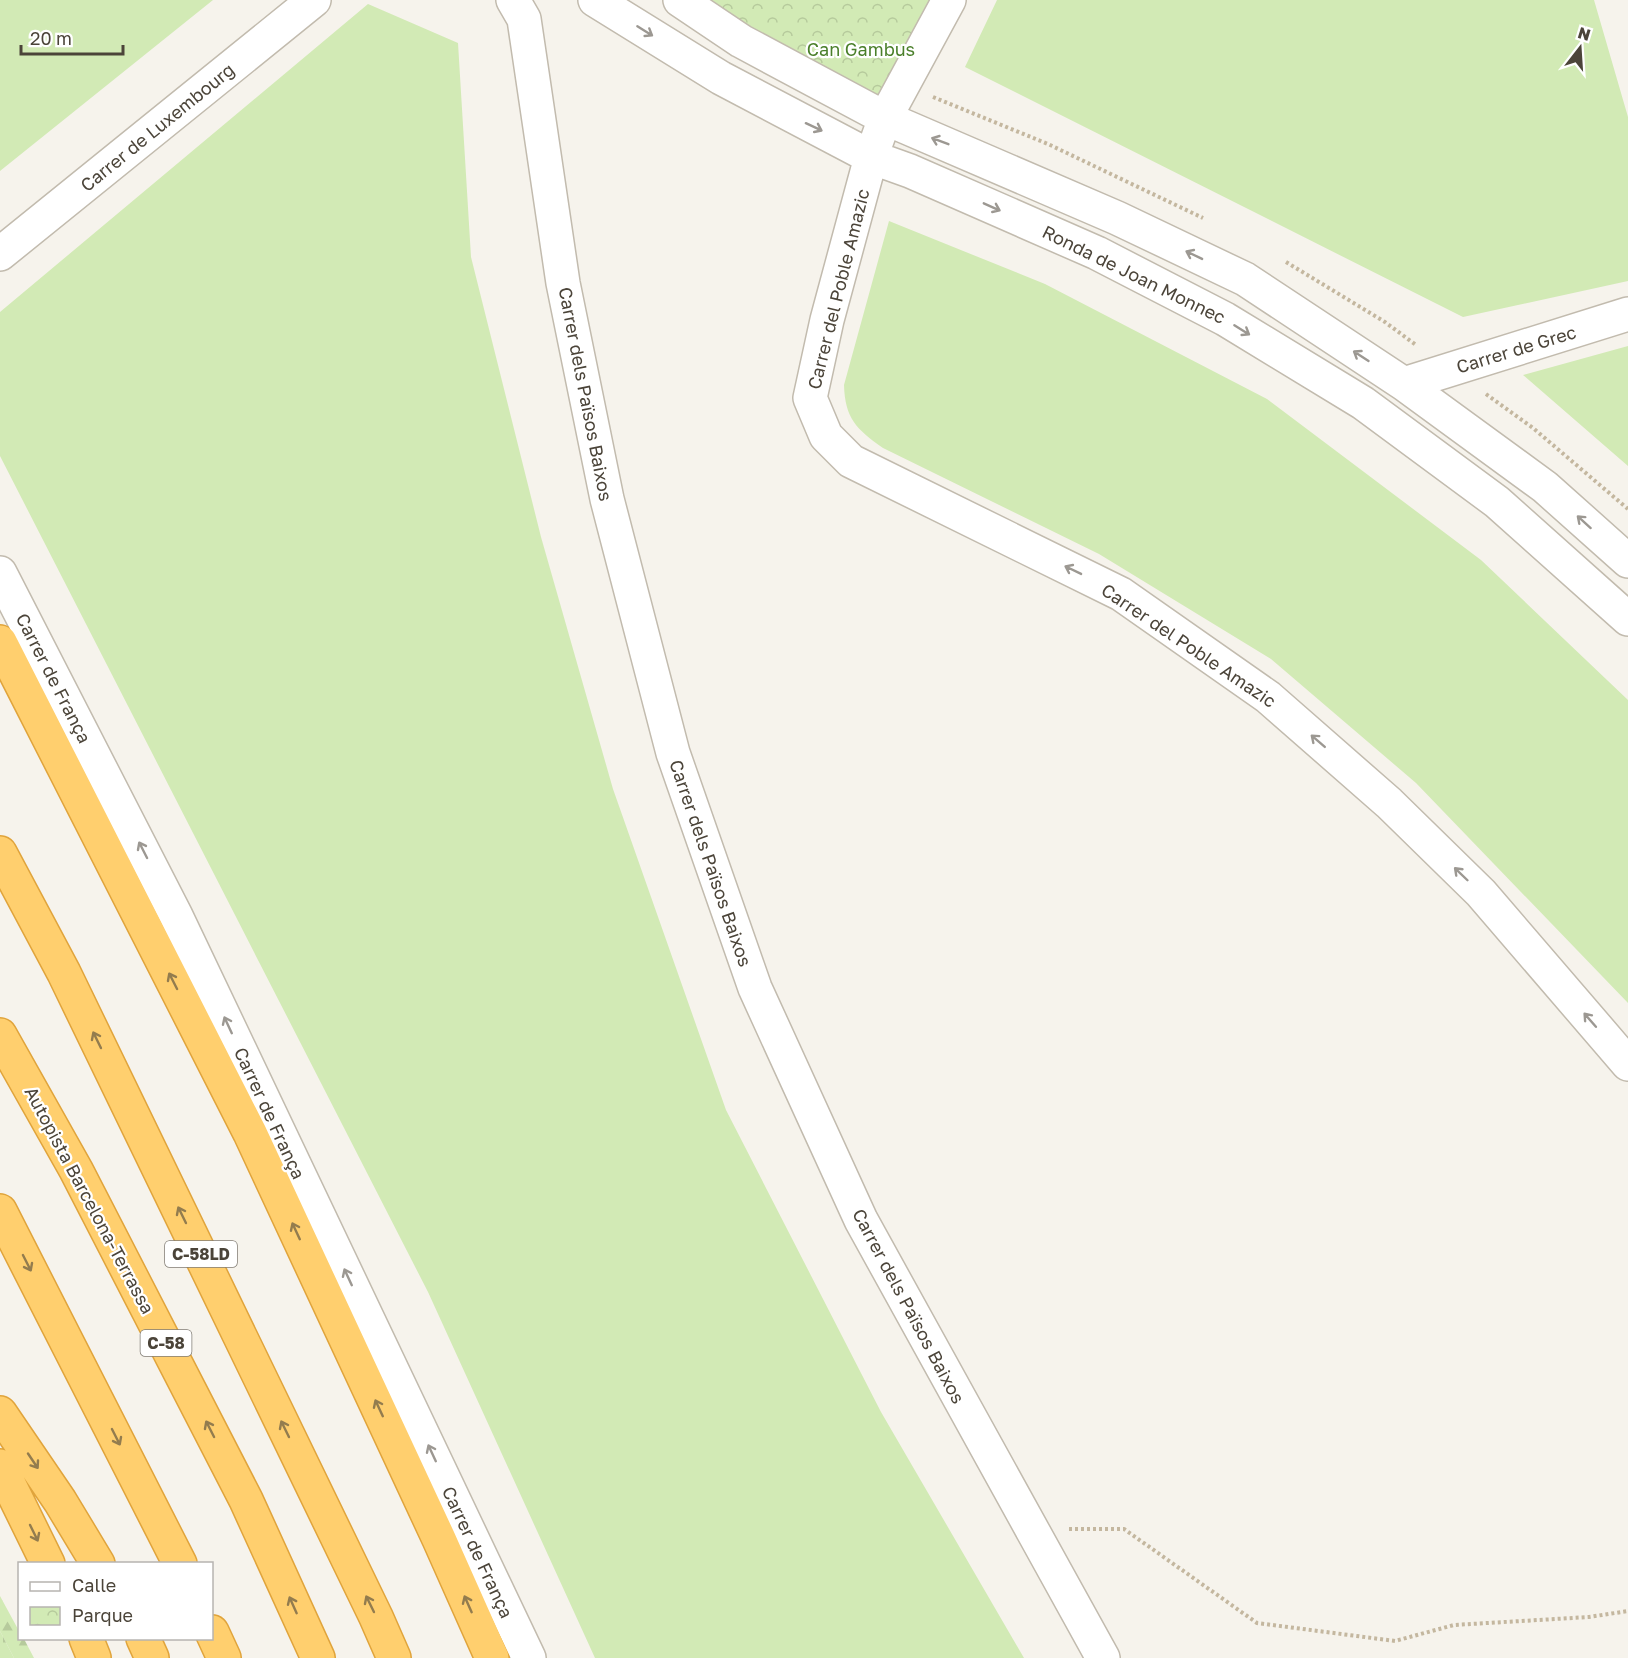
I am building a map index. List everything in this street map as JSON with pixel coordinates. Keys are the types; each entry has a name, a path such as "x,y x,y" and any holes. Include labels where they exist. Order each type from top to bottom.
{"highway":[{"path":"0,642 250,1133 435,1528 492,1658"},
{"name":"C-58LD","path":"0,853 64,973 371,1606 393,1658"},
{"name":"Autopista Barcelona-Terrassa","path":"0,1035 76,1170 246,1500 318,1658"},
{"path":"0,1211 179,1562"},
{"path":"0,1413 60,1501 97,1562"},
{"path":"0,1466 48,1562"},
{"path":"213,1634 224,1658"},
{"path":"87,1640 94,1658"},
{"path":"144,1640 152,1658"}],"street":[{"name":"Carrer de Luxembourg","path":"0,254 314,0"},
{"name":"Carrer dels Països Baixos","path":"513,0 524,19 563,283 607,499 677,765 754,988 856,1209 1103,1658"},
{"name":"Ronda de Joan Monnec","path":"595,0 721,78 871,157 1097,253 1225,319 1363,403 1497,502 1628,619"},
{"path":"680,0 741,41 885,118 1117,218 1245,279 1404,384 1545,487 1628,561"},
{"name":"Carrer del Poble Amazic","path":"949,0 885,118 871,157 827,320 810,398 826,436 851,461 1121,594 1268,697 1389,803 1481,893 1628,1064"},
{"name":"Carrer de Grec","path":"1404,384 1628,314"},
{"name":"Carrer de França","path":"0,573 176,916 529,1658"}],"path":[{"path":"1385,322 1533,428 1628,508"},
{"path":"1037,1538 1071,1528 1124,1529 1257,1623 1395,1641 1454,1625 1589,1617 1628,1611"}],"green space":[{"path":"0,0 213,0 0,171"},
{"name":"Can Gambus","path":"680,0 949,0 885,118"},
{"path":"997,0 1594,0 1628,117 1628,281 1463,317 965,67"},
{"path":"368,4 458,43 471,257 541,537 613,789 726,1110 881,1412 1024,1658 595,1658 428,1292 0,456 0,312"},
{"path":"889,221 1045,284 1267,399 1481,560 1628,700 1628,1003 1416,783 1271,659 1099,554 883,448 859,428 847,406 844,385"},
{"path":"1628,346 1628,466 1523,375"},
{"path":"0,1596 18,1629 18,1640 25,1640 34,1658 14,1658 0,1631"},
{"path":"0,1631 14,1658 0,1658"}]}
